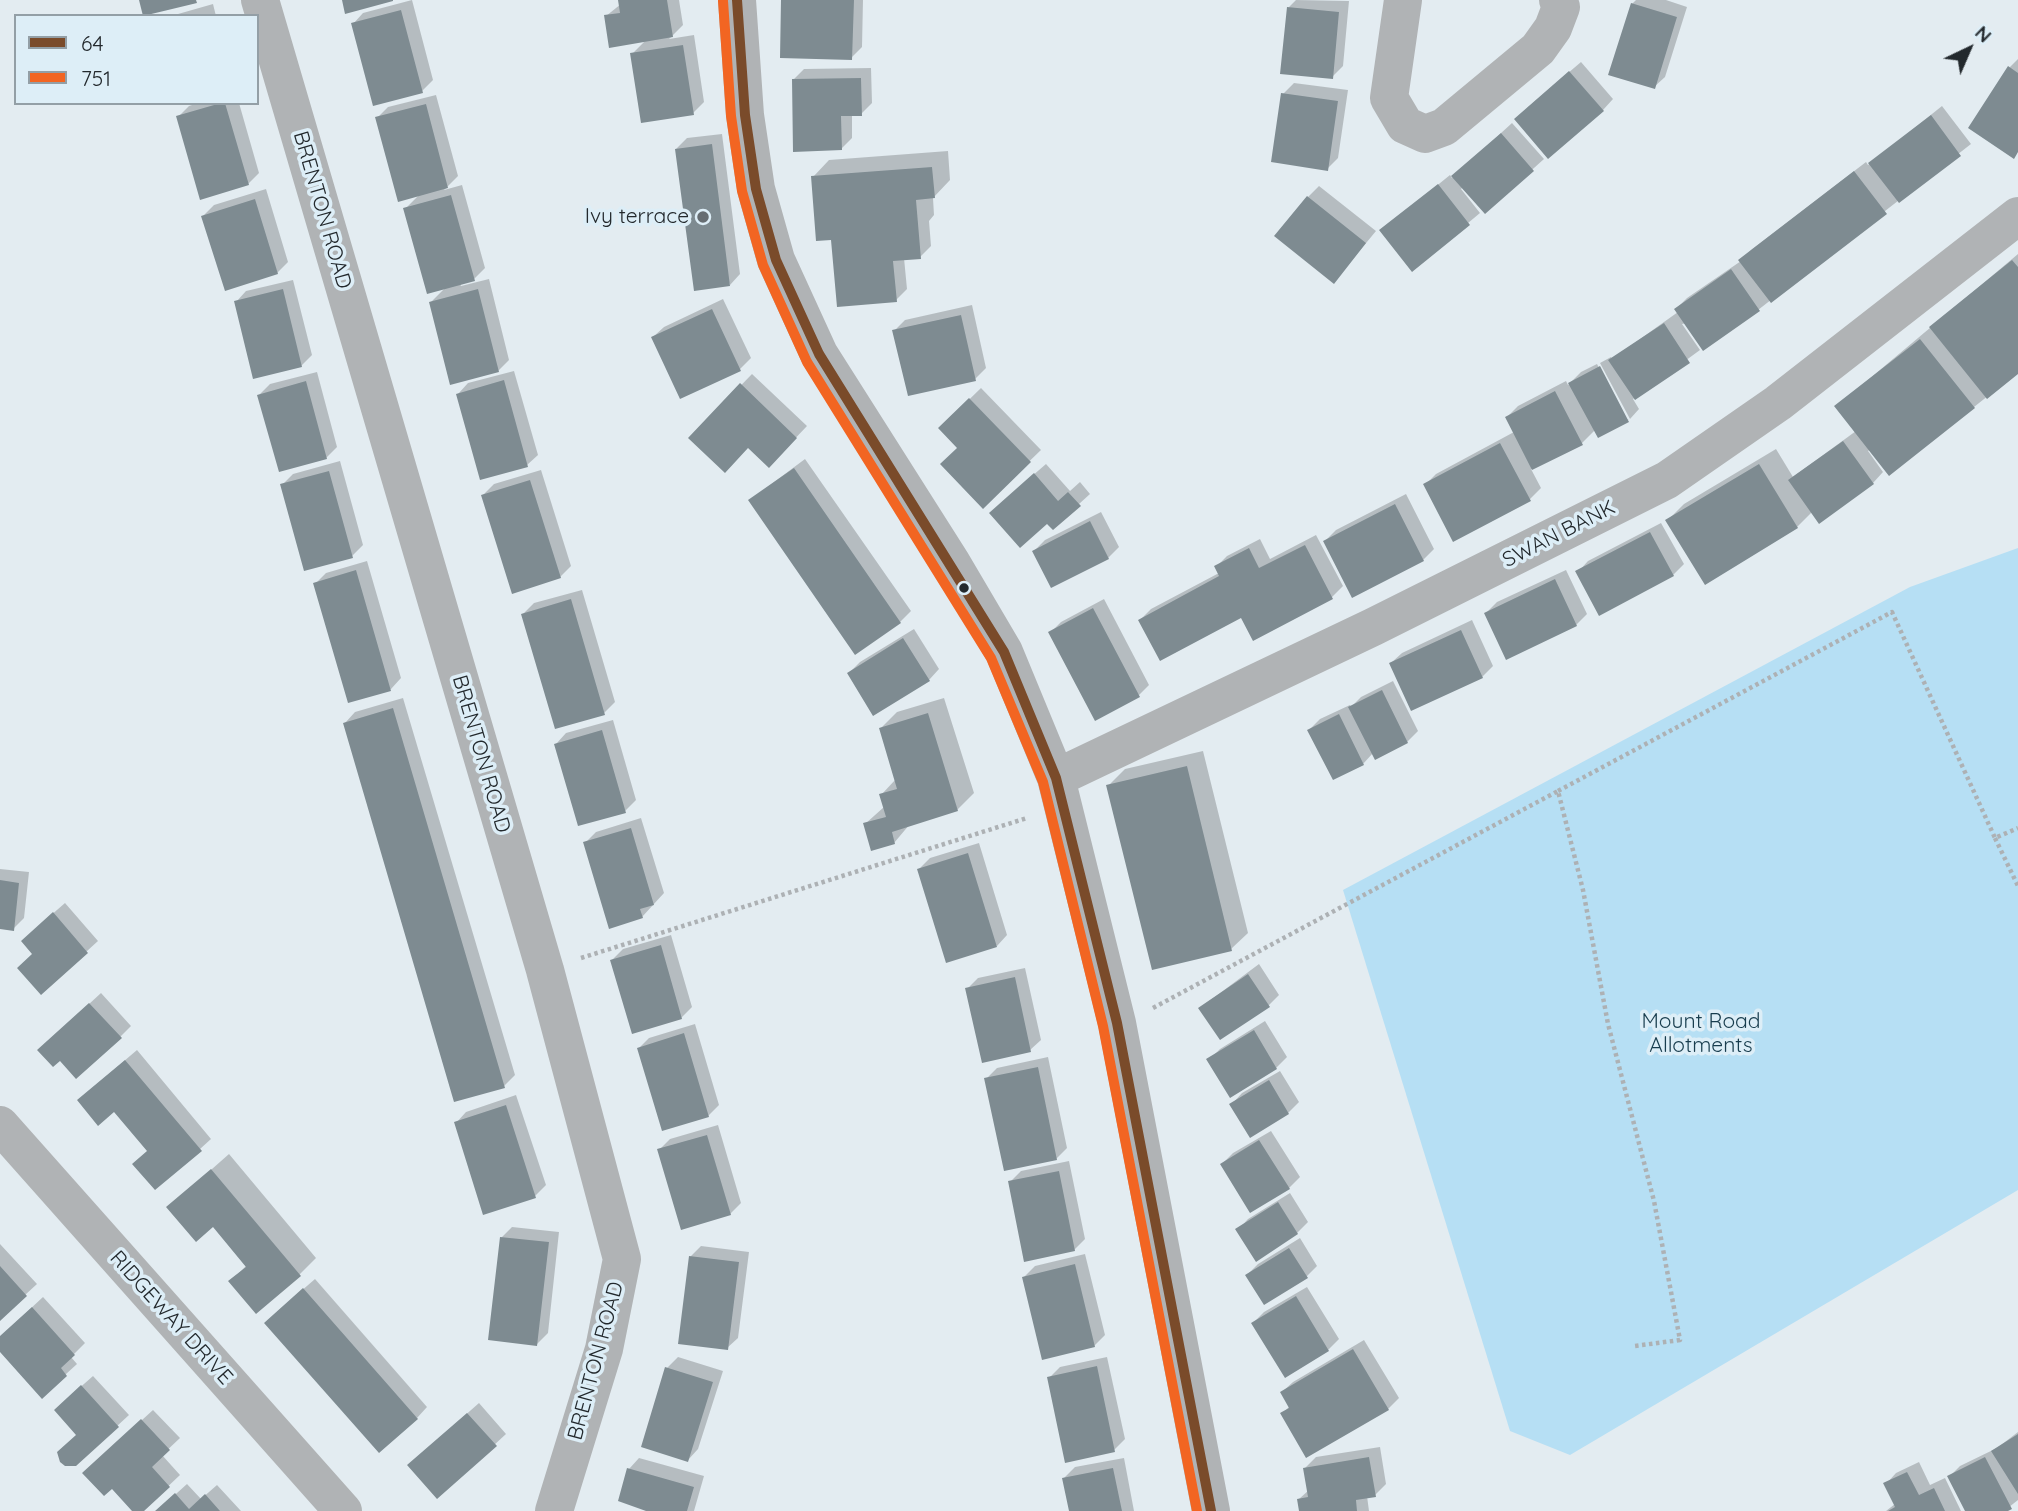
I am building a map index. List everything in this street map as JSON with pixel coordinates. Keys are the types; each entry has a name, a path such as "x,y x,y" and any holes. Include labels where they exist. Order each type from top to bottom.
{"street":[{"name":"BRENTON ROAD","path":"260,0 545,970 622,1259 604,1349 554,1511"},
{"path":"737,0 745,115 756,189 776,260 819,354 951,562 1004,652 1060,792 1117,1023 1211,1511"},
{"path":"1403,0 1389,98 1405,125 1425,134 1444,127 1538,49 1553,28 1561,7 1558,0"},
{"name":"SWAN BANK","path":"1060,792 1373,627 1667,480 1778,403 2018,216"},
{"name":"RIDGEWAY DRIVE","path":"0,1125 343,1511"}],"path":[{"path":"1117,1023 1159,1006 1892,612 2018,886"},
{"path":"1558,790 1583,890 1608,1024 1654,1201 1680,1340 1635,1346"},
{"path":"545,970 1060,792"},
{"path":"1995,838 2018,828"}],"green space":[{"name":"Mount Road Allotments","path":"2018,548 2018,1190 1570,1455 1510,1431 1343,890 1910,587"}],"building":[{"path":"139,0 196,0 197,3 151,14 142,14"},
{"path":"342,0 393,0 393,1 345,14"},
{"path":"618,0 667,0 673,37 609,48 604,15 620,13"},
{"path":"781,0 854,0 852,60 780,58"},
{"path":"1631,3 1677,17 1655,89 1608,75"},
{"path":"1287,7 1339,12 1333,79 1280,74"},
{"path":"401,10 423,93 373,106 351,23"},
{"path":"683,45 694,115 641,123 630,53"},
{"path":"2008,66 2018,73 2018,152 2014,159 1968,128"},
{"path":"1569,71 1604,111 1548,159 1514,119"},
{"path":"861,78 862,116 841,116 842,150 793,152 792,79"},
{"path":"1281,93 1338,101 1328,171 1271,162"},
{"path":"426,104 448,188 398,202 375,117"},
{"path":"214,105 226,105 249,185 200,200 176,116"},
{"path":"1931,115 1961,156 1899,203 1868,163"},
{"path":"1501,133 1534,171 1485,214 1451,176"},
{"name":"Ivy terrace","path":"712,144 730,286 694,291 675,149"},
{"path":"932,167 935,198 916,200 921,259 893,261 897,302 837,307 831,240 816,241 811,176"},
{"path":"1854,171 1887,214 1771,303 1738,260"},
{"path":"1438,184 1470,225 1412,272 1379,230"},
{"path":"451,195 475,281 427,294 403,208"},
{"path":"1307,196 1366,243 1334,284 1274,236"},
{"path":"255,199 278,274 225,291 201,216"},
{"path":"2012,260 2018,267 2018,374 1987,399 1929,327"},
{"path":"1731,269 1760,311 1703,351 1674,309"},
{"path":"283,289 302,367 253,379 234,301"},
{"path":"478,289 499,372 450,385 429,302"},
{"path":"712,309 741,371 680,399 651,337"},
{"path":"961,315 976,381 908,396 892,330"},
{"path":"1664,323 1690,363 1635,400 1608,360"},
{"path":"1920,339 1975,408 1889,476 1834,406"},
{"path":"1600,366 1629,422 1598,438 1568,383"},
{"path":"504,380 528,467 480,480 456,394"},
{"path":"306,381 327,459 279,472 257,395"},
{"path":"740,383 797,438 769,468 748,448 725,473 688,438"},
{"path":"1555,391 1583,445 1532,470 1505,417"},
{"path":"969,398 1031,462 983,509 940,464 957,448 938,428"},
{"path":"1843,441 1874,484 1819,524 1788,480"},
{"path":"1500,443 1531,501 1453,542 1423,484"},
{"path":"1759,464 1798,528 1705,585 1665,520"},
{"path":"794,468 901,623 855,655 748,500"},
{"path":"329,471 353,558 304,571 280,484"},
{"path":"1034,473 1058,501 1068,492 1081,506 1053,530 1047,524 1020,548 989,513"},
{"path":"530,480 561,578 512,594 481,495"},
{"path":"1395,504 1424,561 1352,598 1323,541"},
{"path":"1090,521 1109,559 1051,588 1032,551"},
{"path":"1650,532 1674,576 1599,616 1575,571"},
{"path":"1305,545 1333,599 1253,641 1241,618 1160,661 1138,620 1219,576 1214,566 1249,548 1259,568"},
{"path":"356,570 391,691 348,703 313,583"},
{"path":"1555,579 1577,626 1506,660 1484,613"},
{"path":"571,599 605,715 555,729 521,614"},
{"path":"1093,608 1140,697 1095,721 1048,632"},
{"path":"1461,630 1483,678 1411,711 1389,663"},
{"path":"903,638 930,681 873,716 847,673"},
{"path":"1382,690 1408,743 1375,760 1348,707"},
{"path":"393,708 505,1088 454,1102 343,723"},
{"path":"928,713 958,811 892,832 895,844 871,851 863,823 886,817 879,794 897,789 879,728"},
{"path":"1339,714 1364,765 1333,780 1307,730"},
{"path":"602,730 626,813 578,826 554,744"},
{"path":"1187,766 1232,951 1152,970 1106,785"},
{"path":"631,828 654,905 640,909 643,918 609,929 583,842"},
{"path":"968,853 997,947 946,963 917,869"},
{"path":"0,880 19,883 14,931 0,929"},
{"path":"53,912 88,953 41,995 17,968 32,954 21,941"},
{"path":"661,945 682,1019 632,1034 610,960"},
{"path":"1248,974 1270,1007 1220,1040 1198,1008"},
{"path":"1015,977 1031,1052 982,1063 965,988"},
{"path":"89,1003 122,1038 76,1079 60,1061 53,1067 37,1050"},
{"path":"1254,1030 1277,1069 1230,1098 1206,1059"},
{"path":"684,1033 709,1117 662,1131 637,1048"},
{"path":"125,1060 202,1151 155,1190 132,1164 147,1151 114,1112 98,1126 77,1100"},
{"path":"1038,1067 1057,1160 1004,1171 984,1078"},
{"path":"1269,1080 1289,1114 1250,1138 1229,1104"},
{"path":"506,1105 536,1198 483,1215 454,1122"},
{"path":"707,1135 731,1215 681,1230 657,1149"},
{"path":"1259,1140 1290,1189 1250,1213 1220,1164"},
{"path":"211,1169 301,1276 256,1314 228,1281 246,1267 213,1227 196,1242 166,1207"},
{"path":"1059,1171 1075,1251 1024,1262 1008,1181"},
{"path":"1278,1202 1298,1234 1256,1262 1235,1229"},
{"path":"500,1237 549,1242 537,1346 488,1340"},
{"path":"1289,1248 1308,1278 1264,1305 1245,1275"},
{"path":"689,1256 739,1262 728,1350 678,1344"},
{"path":"1075,1264 1095,1347 1042,1360 1022,1277"},
{"path":"0,1266 27,1296 0,1321"},
{"path":"303,1288 418,1419 379,1453 264,1323"},
{"path":"1296,1296 1329,1351 1285,1378 1251,1323"},
{"path":"32,1307 75,1355 61,1368 67,1376 42,1399 0,1352 0,1336"},
{"path":"1353,1349 1389,1410 1306,1458 1280,1413 1289,1408 1280,1392"},
{"path":"1097,1366 1115,1452 1065,1463 1047,1377"},
{"path":"665,1367 713,1382 688,1462 641,1447"},
{"path":"81,1385 119,1427 76,1466 65,1466 60,1462 57,1452 76,1435 54,1410"},
{"path":"467,1413 497,1446 437,1499 407,1465"},
{"path":"141,1419 170,1450 152,1467 170,1487 144,1511 132,1511 112,1489 104,1496 82,1473"},
{"path":"2018,1434 2018,1494 1991,1451"},
{"path":"1369,1457 1376,1497 1356,1500 1357,1511 1299,1511 1297,1499 1308,1497 1303,1468"},
{"path":"1985,1457 2012,1509 2008,1511 1965,1511 1947,1476"},
{"path":"627,1468 694,1487 687,1511 646,1511 618,1501"},
{"path":"1113,1468 1122,1511 1069,1511 1062,1478"},
{"path":"1907,1472 1919,1495 1934,1488 1945,1511 1888,1511 1895,1507 1883,1483"},
{"path":"175,1493 189,1509 205,1494 220,1511 155,1511"}],"transit line":[{"name":"64","path":"737,0 745,115 756,189 776,260 819,354 1004,652 1056,778 1117,1023 1211,1511"},
{"name":"751","path":"723,1 731,116 742,191 763,265 807,362 991,658 1043,782 1103,1026 1197,1511"}],"place":[{"name":"Ivy terrace","path":"703,217"}]}
